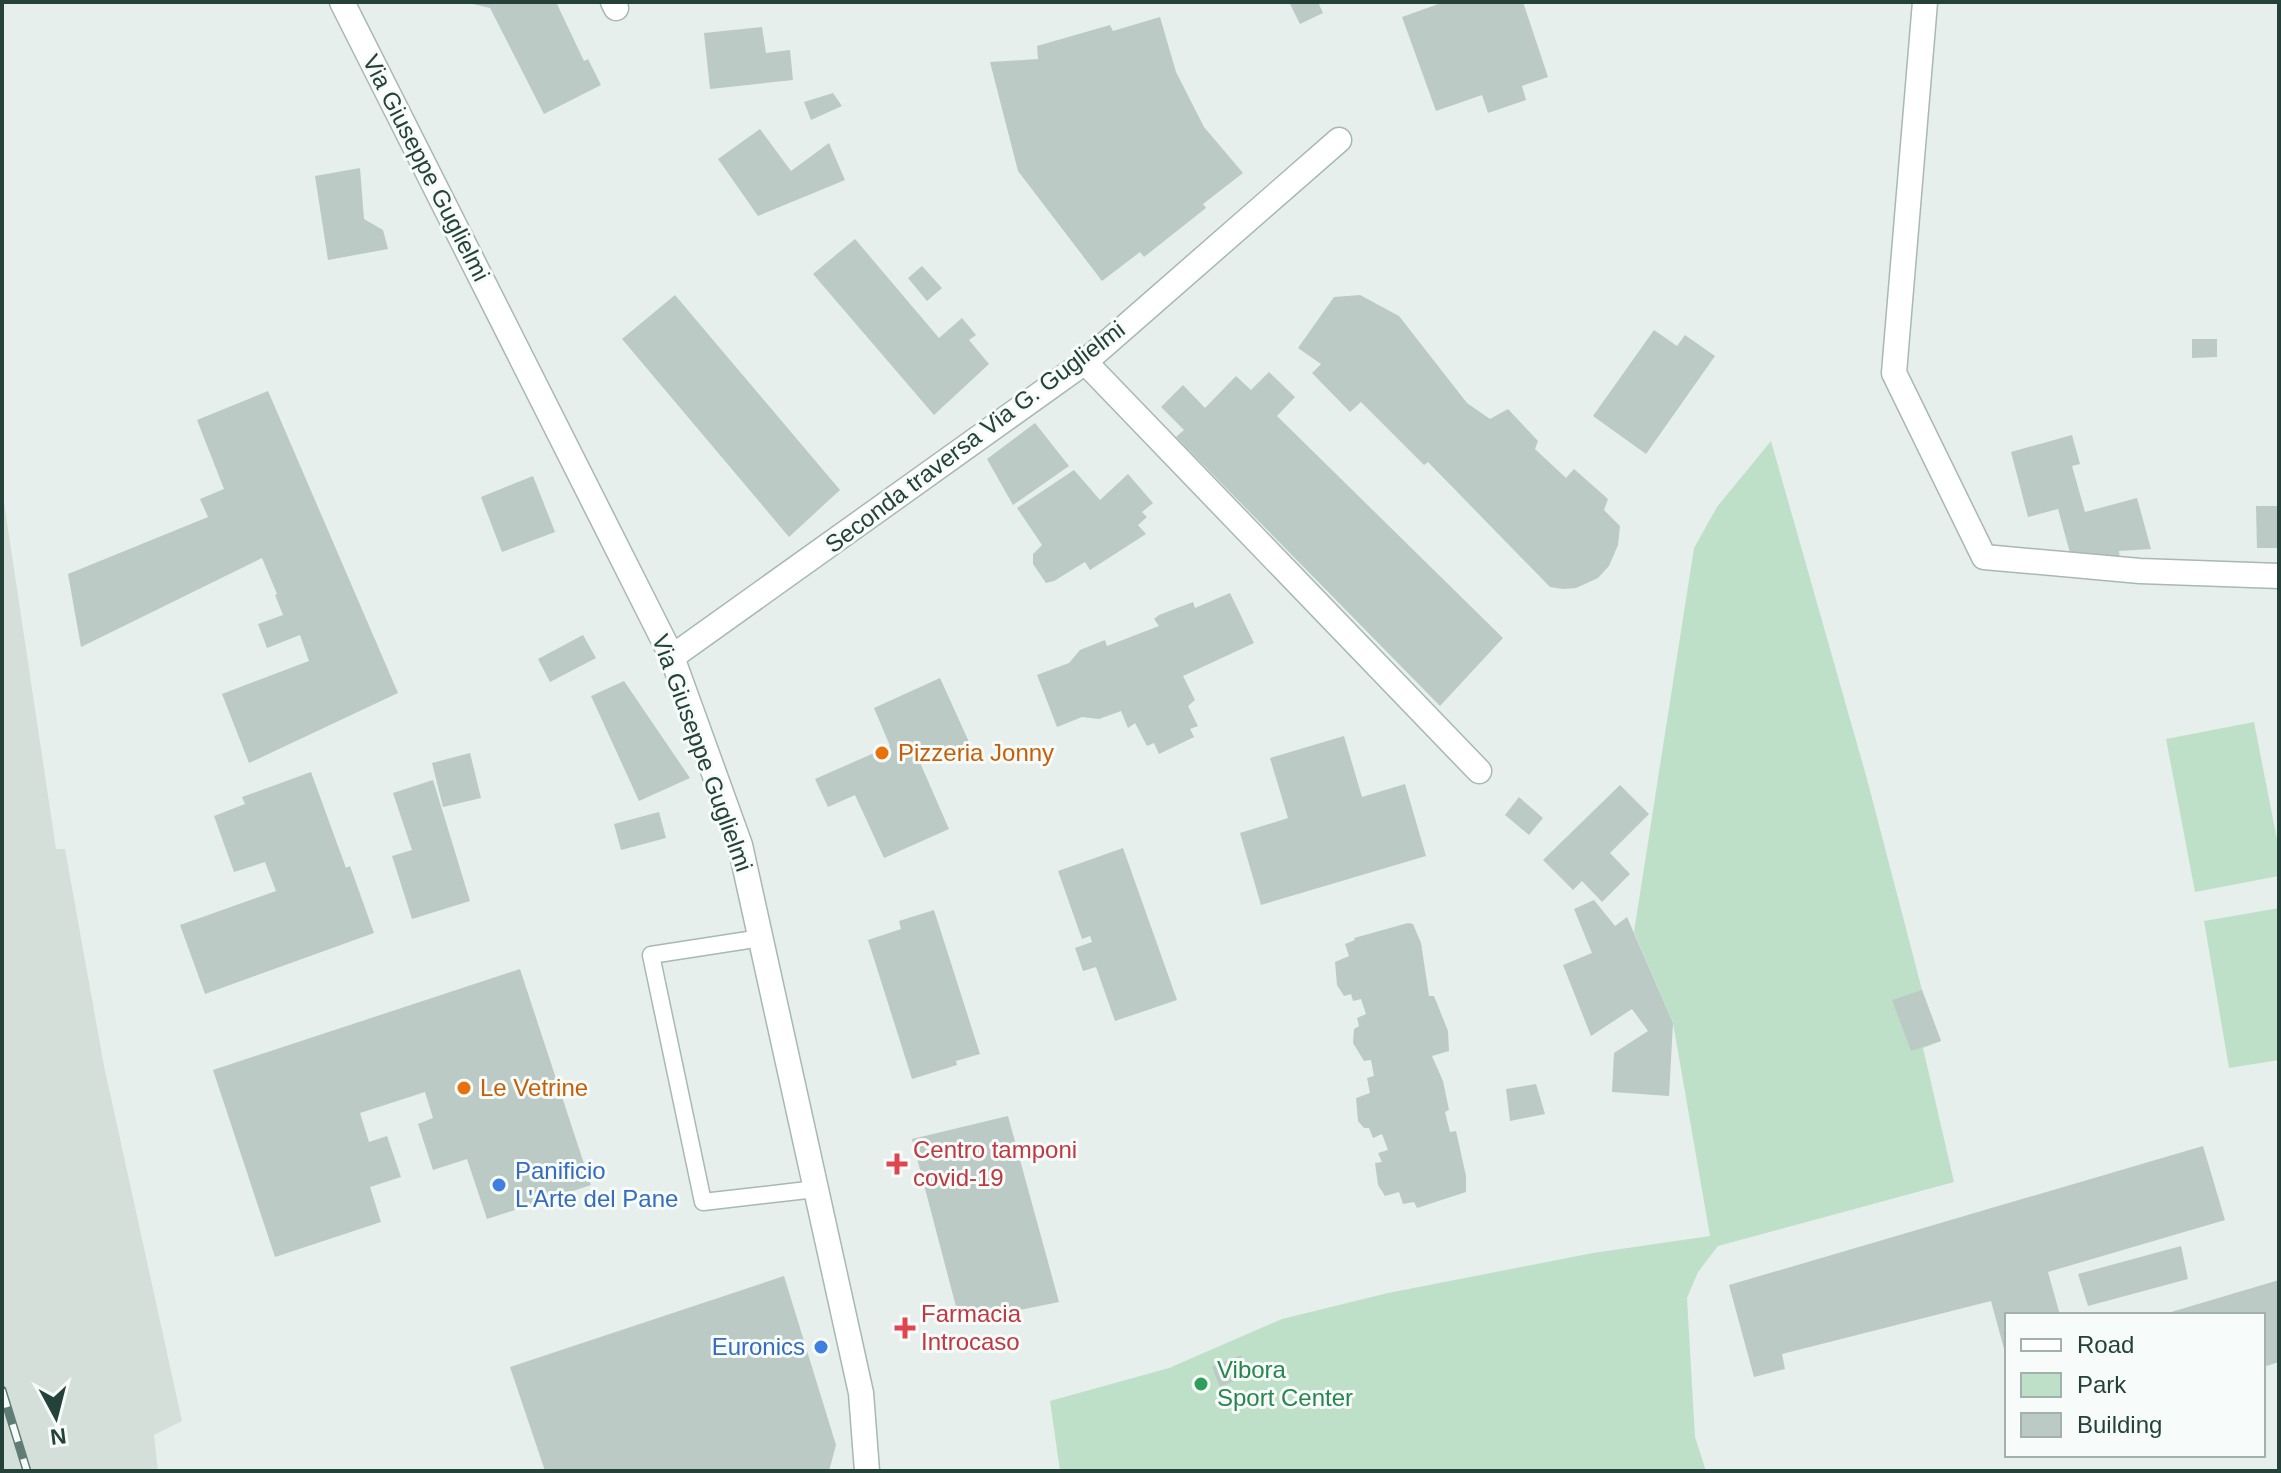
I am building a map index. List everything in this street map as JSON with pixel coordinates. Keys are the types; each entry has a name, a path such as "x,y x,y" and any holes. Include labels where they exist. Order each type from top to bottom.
{"street":[{"name":"Via Giuseppe Guglielmi","path":"342,2 672,657 740,845 861,1393 867,1471"},
{"path":"1925,2 1894,373 1984,557 2140,571 2279,576"},
{"name":"Seconda traversa Via G. Guglielmi","path":"672,657 1085,362 1339,140"},
{"path":"1085,362 1479,771"}],"lane":[{"path":"761,938 651,955 703,1202 816,1189"}],"shaded area":[{"path":"2,489 56,849 65,849 104,1066 182,1421 154,1435 158,1471 2,1471"}],"green space":[{"path":"1771,441 1867,779 1922,990 1941,1041 1923,1048 1954,1182 1718,1246 1698,1272 1687,1298 1695,1437 1706,1471 1060,1471 1050,1401 1169,1368 1282,1319 1388,1293 1593,1253 1710,1236 1673,1023 1634,932 1694,548 1717,507"},
{"path":"2254,722 2279,850 2279,876 2195,892 2166,739"},
{"path":"2279,908 2279,1060 2229,1068 2204,921"}],"building":[{"path":"464,2 556,2 584,61 588,59 601,85 544,114 490,8"},
{"path":"1289,2 1318,2 1323,13 1300,24"},
{"path":"1444,2 1523,2 1548,77 1522,86 1526,100 1488,113 1482,95 1436,111 1402,17"},
{"path":"1160,17 1176,72 1204,127 1243,173 1203,204 1206,208 1144,257 1140,252 1102,281 1018,171 990,62 1038,59 1037,46 1110,25 1113,31"},
{"path":"762,27 766,53 790,50 793,80 710,89 704,33"},
{"path":"833,93 842,106 811,120 804,102"},
{"path":"760,129 791,171 829,143 845,180 758,216 718,159"},
{"path":"360,168 364,219 383,230 388,249 328,260 315,176"},
{"path":"855,239 939,338 962,318 976,335 969,340 989,364 934,415 813,274"},
{"path":"922,266 942,288 927,301 908,278"},
{"path":"675,295 840,490 789,537 622,339"},
{"path":"1360,295 1399,316 1467,403 1490,419 1508,409 1538,441 1535,449 1566,478 1574,469 1608,499 1604,510 1620,526 1618,545 1609,566 1598,578 1576,588 1550,587 1428,462 1424,465 1361,402 1350,412 1312,373 1321,364 1298,348 1334,297"},
{"path":"1654,330 1677,346 1685,335 1715,356 1646,454 1593,416"},
{"path":"2192,339 2217,339 2217,357 2192,358"},
{"path":"1269,372 1295,397 1277,416 1503,638 1440,706 1176,437 1184,430 1161,407 1183,385 1205,408 1236,376 1251,390"},
{"path":"268,391 398,693 249,763 222,694 309,661 300,635 267,648 258,624 283,615 262,558 81,647 68,574 208,517 200,499 224,489 197,420"},
{"path":"1035,423 1069,466 1013,505 987,459"},
{"path":"2072,435 2080,464 2072,466 2085,512 2137,498 2151,549 2119,551 2120,562 2070,553 2058,509 2028,517 2011,452"},
{"path":"1074,470 1100,500 1128,474 1153,503 1142,512 1147,517 1138,525 1146,534 1090,570 1085,562 1046,583 1033,564 1033,554 1042,545 1017,508"},
{"path":"533,476 555,532 502,552 481,497"},
{"path":"2256,506 2279,506 2279,548 2257,548"},
{"path":"1230,593 1254,643 1183,676 1195,700 1188,706 1198,726 1190,729 1194,737 1159,754 1154,743 1147,746 1135,723 1128,728 1121,711 1099,719 1082,717 1057,727 1037,675 1069,663 1080,650 1105,640 1107,646 1159,626 1154,619 1159,615 1193,602 1195,608"},
{"path":"583,635 596,658 550,682 538,659"},
{"path":"940,678 969,742 939,755 936,749 918,758 949,829 884,858 855,795 828,807 815,779 890,746 874,708"},
{"path":"624,681 690,778 639,801 591,696"},
{"path":"1344,736 1362,797 1405,784 1426,856 1261,905 1240,833 1288,818 1270,758"},
{"path":"470,753 481,798 443,807 432,763"},
{"path":"311,772 374,933 205,994 180,925 276,891 265,862 234,872 214,816 245,804 242,797"},
{"path":"433,780 470,901 412,919 392,856 412,850 393,793"},
{"path":"1620,785 1649,814 1610,853 1630,874 1602,902 1582,881 1573,890 1543,860"},
{"path":"1519,797 1543,818 1529,835 1505,815"},
{"path":"659,812 666,838 621,850 614,824"},
{"path":"1123,848 1177,1000 1115,1021 1096,967 1083,971 1075,948 1092,942 1090,936 1082,939 1058,871"},
{"path":"1594,900 1615,926 1627,917 1673,1023 1669,1096 1612,1092 1614,1053 1648,1031 1632,1009 1591,1036 1563,965 1592,953 1574,909"},
{"path":"934,910 980,1054 912,1079 868,940 901,929 899,921"},
{"path":"1413,924 1421,943 1429,996 1434,996 1448,1031 1449,1051 1432,1056 1443,1081 1449,1110 1445,1112 1450,1132 1456,1131 1466,1176 1466,1192 1417,1208 1414,1202 1403,1204 1399,1192 1385,1196 1378,1185 1375,1163 1382,1162 1378,1153 1388,1150 1382,1134 1373,1138 1369,1128 1364,1128 1358,1121 1356,1098 1370,1093 1367,1078 1374,1076 1371,1060 1364,1061 1353,1043 1354,1029 1359,1026 1357,1018 1366,1014 1361,999 1353,1001 1351,994 1344,996 1337,985 1335,962 1349,956 1345,944 1354,938"},
{"path":"520,969 591,1185 487,1219 467,1159 433,1170 418,1124 433,1118 425,1092 360,1113 369,1142 387,1136 401,1177 370,1187 381,1222 275,1257 213,1070"},
{"path":"1922,990 1941,1041 1911,1051 1892,1000"},
{"path":"1536,1084 1545,1114 1510,1121 1506,1089"},
{"path":"1008,1116 1059,1302 960,1322 912,1139"},
{"path":"2203,1146 2225,1220 2048,1272 2059,1313 2005,1313 2005,1353 1991,1301 1782,1354 1785,1369 1754,1377 1729,1285"},
{"path":"2181,1246 2188,1279 2088,1306 2078,1274"},
{"path":"784,1276 836,1445 829,1471 545,1471 510,1367"},
{"path":"2279,1280 2279,1362 2265,1366 2265,1313 2168,1313"},
{"path":"1241,1355 1249,1375 1220,1387 1212,1367"}],"railway":[{"path":"2,1390 27,1471"}],"place":[{"name":"Pizzeria Jonny","path":"882,753"},
{"name":"Le Vetrine","path":"464,1088"},
{"name":"Centro tamponi covid-19","path":"897,1164"},
{"name":"Panificio L'Arte del Pane","path":"499,1185"},
{"name":"Farmacia Introcaso","path":"905,1328"},
{"name":"Euronics","path":"821,1347"},
{"name":"Vibora Sport Center","path":"1201,1384"}]}
